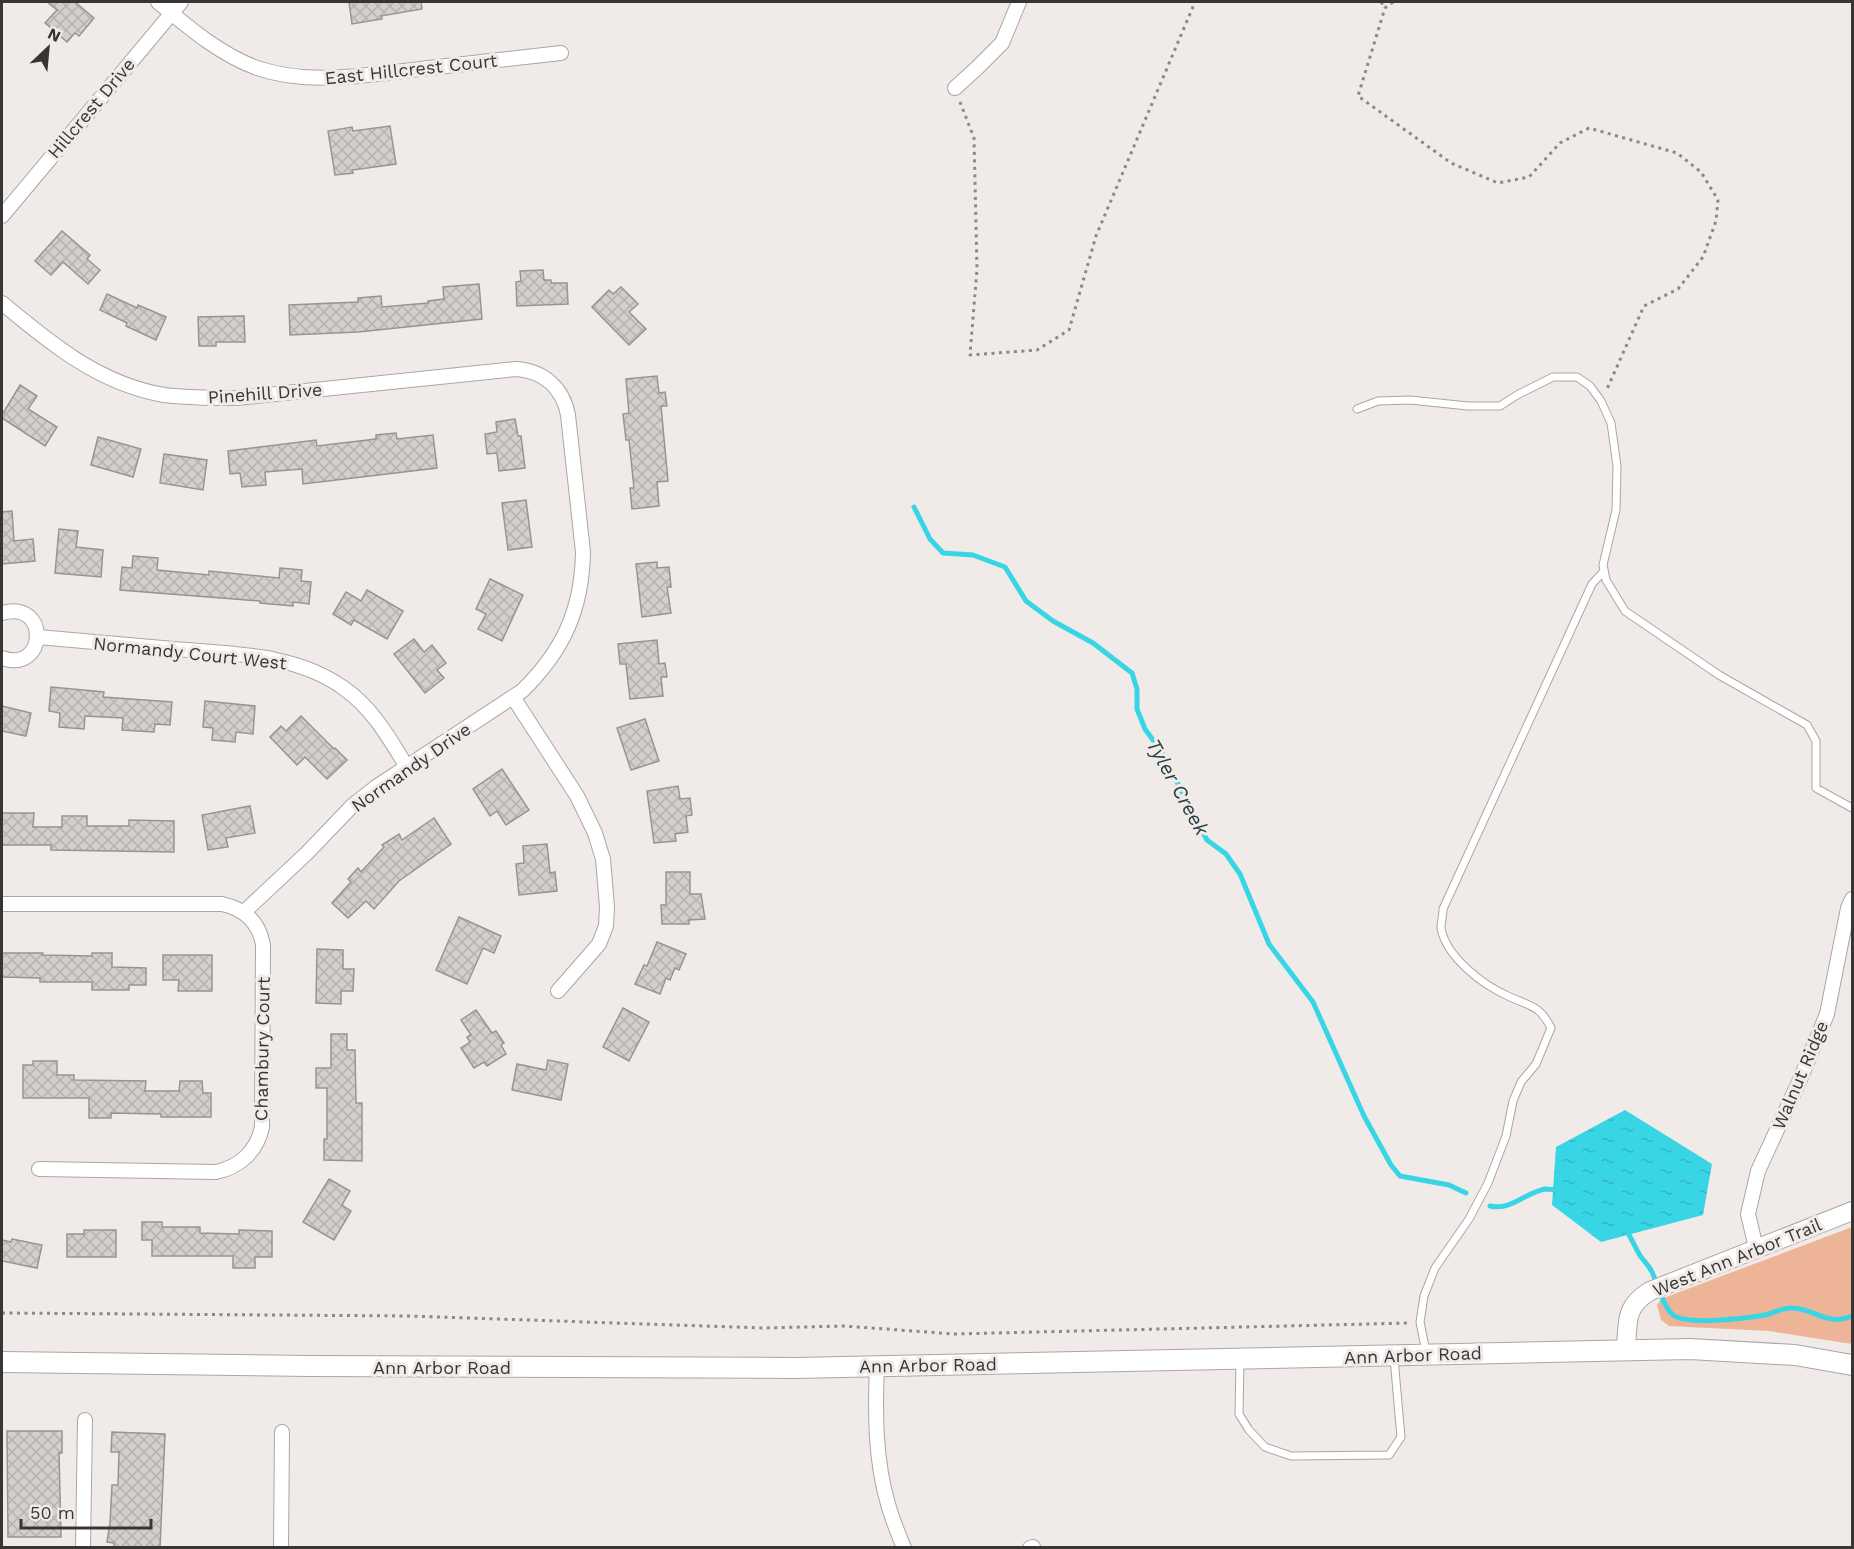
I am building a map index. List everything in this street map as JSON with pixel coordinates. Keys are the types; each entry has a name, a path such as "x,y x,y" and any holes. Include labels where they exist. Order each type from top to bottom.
{"main road":[{"name":"Ann Arbor Road","path":"2,1362 761,1368 1690,1348 1795,1355 1852,1365"}],"street":[{"name":"East Hillcrest Court","path":"158,2 207,42 228,55 256,68 286,75 341,78 561,53"},
{"name":"Hillcrest Drive","path":"2,216 181,2"},
{"path":"955,88 1002,43 1019,2"},
{"name":"Pinehill Drive","path":"2,303 51,344 89,368 116,380 163,394 237,398 516,369 536,373 551,382"},
{"name":"Normandy Drive","path":"244,912 307,853 352,806 376,787 513,697 536,677 555,653 572,620 580,590 583,552 568,415 563,397 551,382"},
{"path":"2,613 19,611 27,615 37,628 38,637 32,651 26,657 11,661 2,658"},
{"name":"Normandy Court West","path":"38,637 261,657 301,666 333,681 358,700 381,725 407,767"},
{"path":"513,697 577,796 595,832 603,859 607,907 606,926 599,944 558,991"},
{"name":"Walnut Ridge","path":"1756,1248 1748,1214 1758,1171 1827,1014 1848,908 1852,899"},
{"path":"2,904 222,904 244,912"},
{"name":"Chambury Court","path":"39,1169 216,1172 227,1170 243,1161 255,1147 262,1127 263,945 257,926 244,912"},
{"name":"West Ann Arbor Trail","path":"1626,1350 1628,1318 1638,1299 1658,1287 1852,1211"},
{"path":"877,1366 879,1456 888,1504 903,1548"},
{"path":"82,1548 85,1420"},
{"path":"281,1548 282,1432"}],"lane":[{"path":"1357,409 1378,401 1410,400 1468,406 1500,406 1553,377 1577,377 1590,386 1601,401 1611,423 1617,466 1616,510 1603,565 1606,580 1625,611 1719,675 1807,725 1816,741 1816,788 1852,808"},
{"path":"1427,1354 1420,1323 1424,1296 1435,1268 1469,1219 1488,1183 1506,1136 1513,1101 1521,1082 1536,1064 1551,1028 1545,1015 1531,1006 1506,996 1466,969 1450,948 1441,928 1443,909 1592,584 1604,570"},
{"path":"1240,1359 1239,1414 1249,1430 1265,1447 1291,1456 1389,1455 1401,1437 1394,1356"}],"path":[{"path":"955,88 974,138 976,269 970,355 1037,350 1068,330 1096,236 1195,2"},
{"path":"1381,2 1385,8"},
{"path":"1393,2 1385,8 1358,96 1451,163 1498,183 1529,177 1560,143 1589,128 1677,153 1701,172 1718,200 1716,221 1703,257 1678,289 1644,306 1601,401"},
{"path":"2,1313 409,1316 763,1328 844,1326 954,1334 1420,1323"}],"shaded area":[{"path":"1852,1227 1852,1344 1769,1331 1669,1326 1661,1320 1657,1305 1661,1299"}],"water":[{"path":"1625,1110 1712,1164 1703,1215 1601,1242 1552,1205 1556,1147"}],"building":[{"path":"47,2 75,2 94,18 79,36 75,33 67,42 45,23 57,10"},
{"path":"349,2 421,2 422,9 352,24"},
{"path":"390,126 396,164 352,170 353,173 335,175 328,131 352,127 353,131"},
{"path":"62,231 90,255 87,259 100,270 88,284 63,262 51,275 35,261"},
{"path":"543,270 544,280 551,280 551,283 567,283 568,304 517,306 516,282 521,281 520,271"},
{"path":"479,284 482,319 358,332 290,335 289,305 358,302 358,298 381,296 382,307 428,303 428,301 444,299 443,287"},
{"path":"621,287 638,304 629,312 646,329 629,345 592,307 609,290 613,294"},
{"path":"107,294 137,308 138,305 166,317 156,340 126,326 127,323 100,310"},
{"path":"244,316 245,342 216,342 216,346 199,346 198,317"},
{"path":"657,376 659,393 665,392 667,406 661,406 668,481 657,482 659,506 632,509 630,488 634,488 629,440 626,440 623,414 629,413 626,379"},
{"path":"20,385 37,396 28,409 57,427 45,446 2,418"},
{"path":"515,419 518,436 521,436 525,468 499,471 497,453 487,454 485,434 497,432 496,422"},
{"path":"396,433 397,439 433,435 437,468 303,484 302,469 265,472 266,485 242,487 240,473 230,474 228,451 316,440 317,446 376,439 376,435"},
{"path":"98,437 141,449 133,477 91,465"},
{"path":"164,454 207,460 203,490 160,483"},
{"path":"526,500 532,547 508,550 502,503"},
{"path":"12,511 14,541 33,539 35,561 2,564 2,512"},
{"path":"59,529 78,531 76,547 103,550 101,577 55,573"},
{"path":"133,556 158,558 157,570 209,575 209,571 279,578 280,568 302,570 301,581 311,582 309,604 293,602 293,606 260,603 260,601 120,590 122,567 132,568"},
{"path":"657,562 657,568 669,567 671,587 667,587 671,613 642,617 636,564"},
{"path":"490,579 523,595 502,641 478,629 486,614 476,609"},
{"path":"367,590 403,611 387,639 354,620 351,625 333,614 346,592 361,601"},
{"path":"414,639 424,652 432,645 446,663 437,670 444,678 425,693 394,654"},
{"path":"657,640 659,664 665,663 667,677 661,677 663,696 630,699 626,664 620,664 618,644"},
{"path":"51,687 104,692 103,697 172,702 170,725 155,724 154,732 122,730 123,718 85,716 84,729 59,727 60,713 49,711"},
{"path":"205,701 255,706 253,734 236,732 235,742 212,740 213,728 203,727"},
{"path":"2,706 31,713 26,736 2,731"},
{"path":"301,716 347,760 327,779 305,757 297,765 270,737 281,726 286,731"},
{"path":"645,719 659,761 631,770 617,728"},
{"path":"502,769 529,810 506,825 497,811 490,816 473,789"},
{"path":"678,786 680,799 690,798 692,815 686,816 688,832 675,834 676,841 654,843 647,791"},
{"path":"250,806 255,833 226,838 228,847 208,850 202,815"},
{"path":"2,813 34,813 33,827 62,827 62,816 87,816 87,826 129,826 129,820 174,821 174,852 51,850 51,845 2,845"},
{"path":"434,818 451,844 399,881 374,909 366,901 348,918 332,903 351,882 348,879 358,868 361,872 384,847 382,845 399,834 402,840"},
{"path":"547,844 550,873 555,872 557,891 519,895 516,864 524,863 523,846"},
{"path":"666,872 690,872 690,894 701,894 705,919 689,920 689,924 662,924 661,905 666,905"},
{"path":"459,917 501,936 494,953 483,948 467,984 436,970"},
{"path":"657,942 686,954 679,970 675,968 670,980 666,978 660,994 635,984 644,965 647,966"},
{"path":"317,949 343,950 343,969 354,969 353,991 341,991 341,1004 316,1003"},
{"path":"2,953 92,956 92,953 112,953 112,967 146,968 146,985 129,985 129,990 92,990 92,982 40,982 40,978 2,977"},
{"path":"163,955 212,955 212,991 178,991 179,980 163,980"},
{"path":"623,1008 649,1022 629,1061 603,1047"},
{"path":"476,1010 492,1033 496,1031 504,1043 501,1045 506,1054 487,1066 484,1062 474,1068 461,1048 470,1042 467,1037 471,1035 461,1020"},
{"path":"331,1034 347,1034 347,1050 355,1050 356,1103 362,1103 362,1161 324,1160 324,1139 327,1139 327,1088 316,1088 316,1068 331,1068"},
{"path":"548,1060 568,1064 561,1100 512,1090 517,1064 546,1070"},
{"path":"33,1061 57,1061 57,1075 74,1075 74,1080 146,1081 145,1091 179,1091 180,1081 202,1081 203,1093 211,1093 211,1117 161,1117 161,1114 111,1113 111,1118 89,1118 89,1098 23,1098 23,1065 33,1065"},
{"path":"329,1179 350,1191 342,1205 351,1211 334,1240 303,1222"},
{"path":"142,1222 162,1222 162,1227 200,1227 200,1233 239,1234 239,1230 272,1231 272,1257 255,1257 255,1268 233,1268 233,1256 152,1256 152,1240 142,1240"},
{"path":"84,1230 116,1230 116,1257 67,1257 67,1234 84,1234"},
{"path":"12,1239 42,1245 37,1268 2,1261 2,1240 11,1242"},
{"path":"7,1431 62,1431 62,1453 59,1453 61,1537 8,1537"},
{"path":"112,1432 165,1434 160,1548 114,1548 114,1543 107,1542 112,1485 118,1485 119,1452 111,1452"}],"waterway":[{"name":"Tyler Creek","path":"914,507 930,539 943,553 973,555 1005,567 1026,601 1053,621 1093,643 1132,673 1137,689 1137,709 1145,729 1161,751 1207,840 1226,854 1240,874 1269,944 1313,1002 1364,1116 1391,1165 1400,1176 1449,1185 1466,1193"},
{"name":"Tyler Creek","path":"1490,1206 1511,1204 1545,1189 1560,1190"},
{"name":"Tyler Creek","path":"1625,1229 1652,1272 1665,1304 1677,1317 1701,1321 1730,1319 1765,1315 1791,1308 1835,1319 1852,1316"}]}
